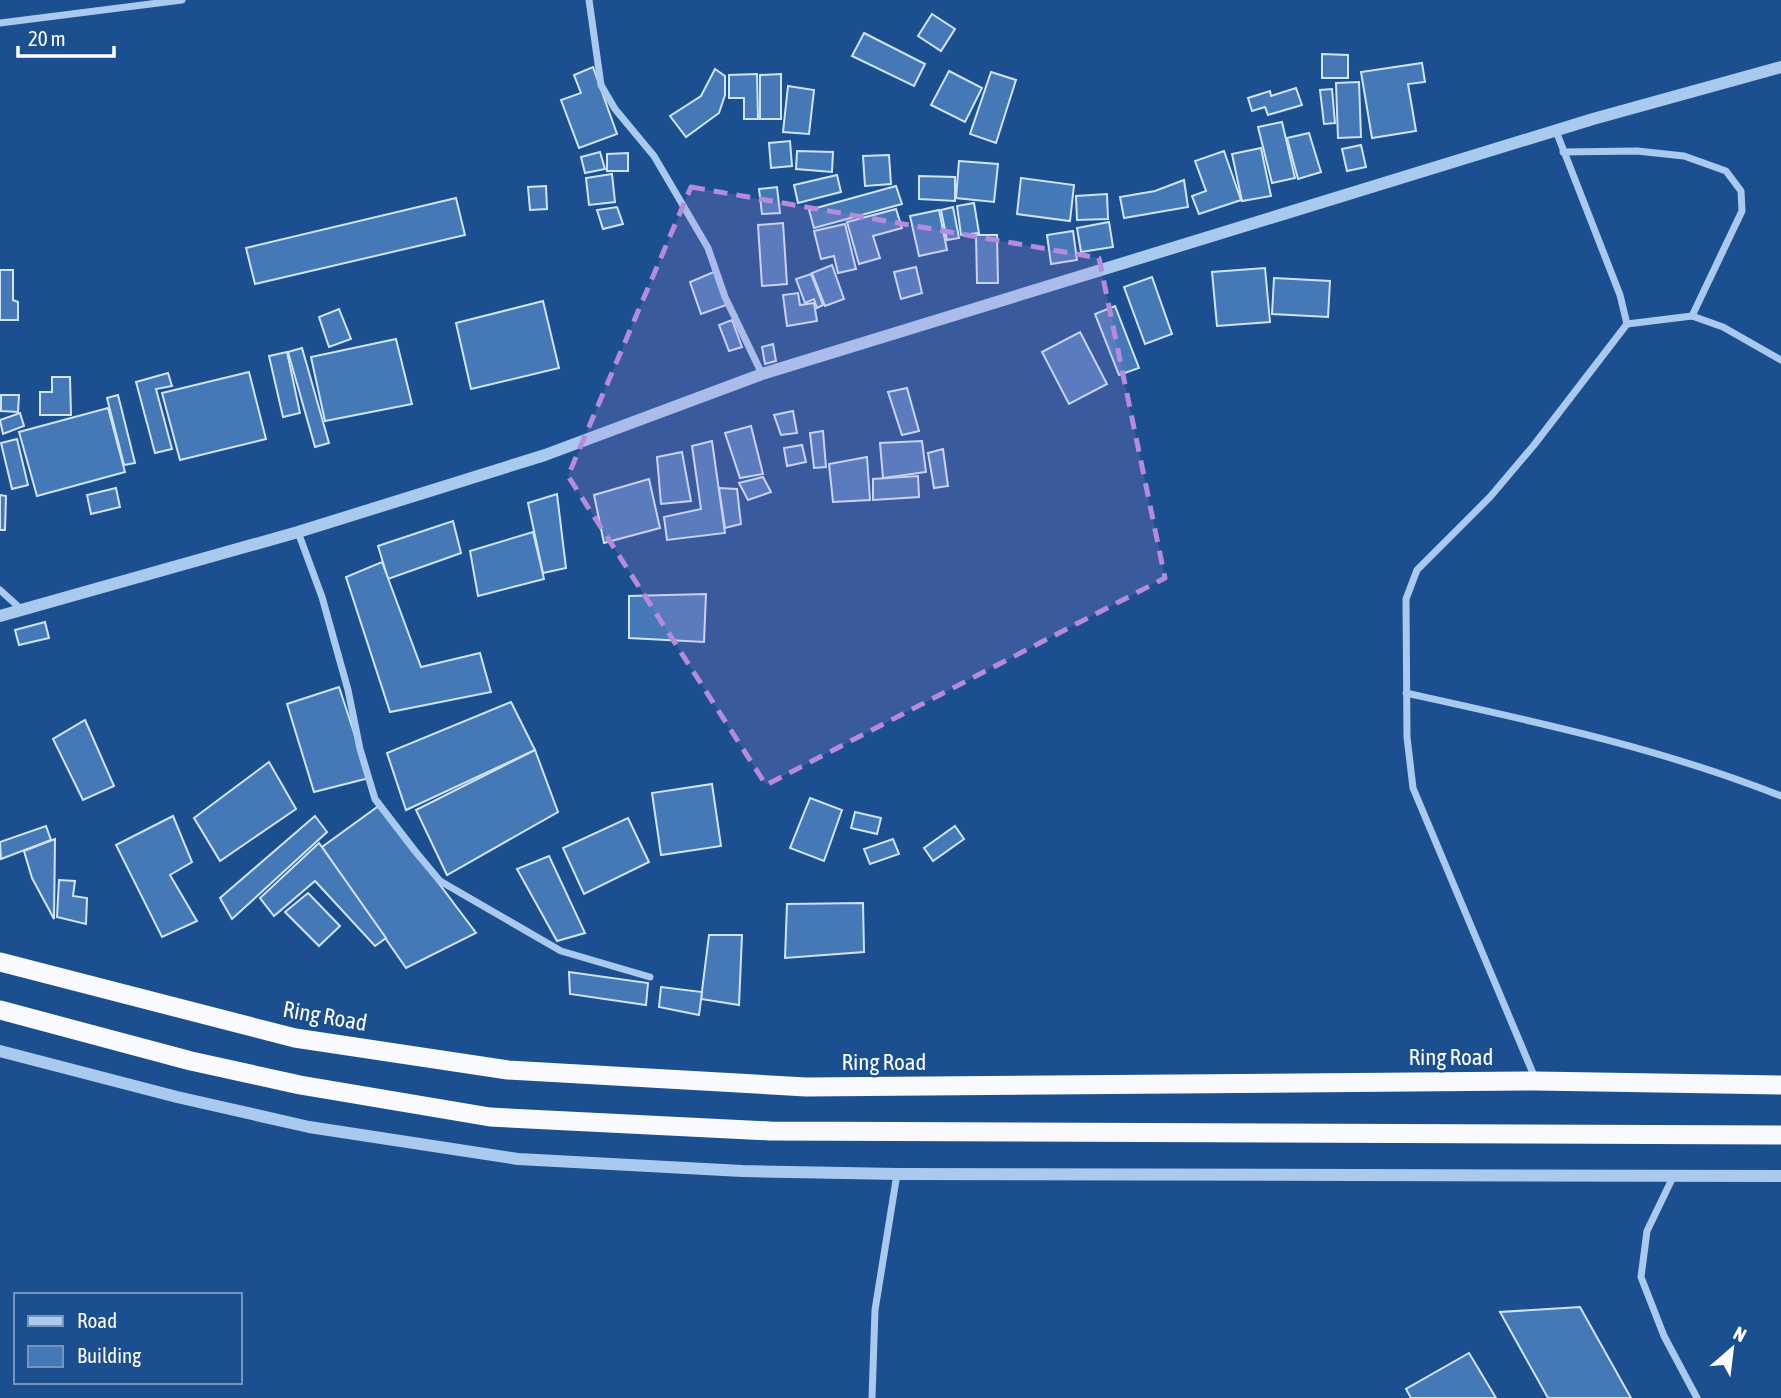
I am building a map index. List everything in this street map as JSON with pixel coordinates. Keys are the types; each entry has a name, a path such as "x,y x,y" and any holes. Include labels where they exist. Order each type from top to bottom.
{"highway":[{"name":"Ring Road","path":"0,962 295,1038 508,1070 806,1087 1536,1081 1781,1085"},
{"path":"0,1010 191,1061 276,1080 490,1117 770,1131 1781,1135"}],"street":[{"path":"0,23 182,0"},
{"path":"589,0 601,85 615,109 654,156 708,248 725,297 762,374"},
{"path":"0,616 298,532 545,455 762,374 1556,131 1781,66"},
{"path":"1556,131 1620,295 1628,324"},
{"path":"1563,152 1637,151 1685,156 1726,172 1741,191 1742,211 1692,316"},
{"path":"1536,1081 1413,788 1407,737 1406,598 1417,570 1490,497 1628,324 1692,316 1723,327 1781,360"},
{"path":"298,532 323,597 375,799 415,851 440,881 561,951 650,977"},
{"path":"0,590 22,610"},
{"path":"1406,693 1653,752 1724,774 1781,796"},
{"path":"0,1051 177,1097 309,1127 518,1159 742,1171 897,1174 1781,1176"},
{"path":"872,1398 875,1310 897,1174"},
{"path":"1673,1177 1647,1231 1641,1277 1664,1336 1697,1398"}],"highlighted area":[{"path":"691,187 1099,258 1165,578 766,785 568,476"}],"building":[{"path":"932,14 955,29 941,51 918,36"},
{"path":"864,33 925,64 914,86 852,56"},
{"path":"1322,54 1348,55 1348,78 1322,78"},
{"path":"1422,63 1425,82 1408,84 1416,131 1372,138 1361,72"},
{"path":"593,67 617,134 579,148 561,100 581,93 574,75"},
{"path":"715,69 725,76 725,95 719,113 686,137 670,116 701,96"},
{"path":"949,71 982,88 965,122 931,105"},
{"path":"991,72 1016,80 996,143 970,134"},
{"path":"757,74 758,119 744,119 744,98 729,98 729,75"},
{"path":"781,74 781,119 760,119 760,75"},
{"path":"1359,82 1361,137 1338,138 1336,83"},
{"path":"788,86 814,90 809,134 783,132"},
{"path":"1296,88 1302,105 1268,115 1265,107 1252,111 1248,98 1270,91 1271,96"},
{"path":"1332,89 1335,123 1324,124 1320,90"},
{"path":"1282,122 1295,178 1272,183 1258,127"},
{"path":"1309,133 1321,172 1298,179 1287,138"},
{"path":"790,141 792,166 771,168 769,143"},
{"path":"1361,145 1366,167 1347,171 1342,149"},
{"path":"1261,148 1271,196 1242,201 1232,154"},
{"path":"797,151 833,152 832,172 796,169"},
{"path":"1224,151 1241,200 1199,214 1192,196 1206,191 1195,161"},
{"path":"600,152 605,169 585,173 581,157"},
{"path":"628,153 628,171 607,171 607,154"},
{"path":"889,155 891,184 865,186 863,156"},
{"path":"959,161 998,164 994,202 956,198"},
{"path":"612,174 615,202 589,205 586,178"},
{"path":"837,175 841,192 798,203 794,185"},
{"path":"919,176 955,177 955,201 919,199"},
{"path":"1021,178 1074,185 1070,221 1017,214"},
{"path":"1184,180 1188,207 1124,218 1120,197 1155,191"},
{"path":"546,186 547,209 530,210 528,187"},
{"path":"896,186 902,204 814,228 809,210"},
{"path":"777,187 780,213 762,214 759,189"},
{"path":"1107,194 1108,219 1077,220 1076,196"},
{"path":"456,198 465,235 255,284 246,248"},
{"path":"974,203 979,233 961,235 957,206"},
{"path":"617,207 623,224 603,229 597,210"},
{"path":"953,207 959,238 947,240 941,210"},
{"path":"896,209 902,228 873,236 880,258 859,264 847,222"},
{"path":"939,210 947,250 919,256 910,216"},
{"path":"1109,222 1113,247 1081,252 1077,228"},
{"path":"783,223 787,284 762,286 758,225"},
{"path":"845,224 856,269 838,273 834,256 821,259 814,231"},
{"path":"1073,231 1077,260 1051,264 1047,235"},
{"path":"976,235 997,235 998,283 977,283"},
{"path":"832,265 844,299 825,306 812,273"},
{"path":"916,267 922,293 901,299 894,272"},
{"path":"1265,268 1270,322 1217,326 1212,272"},
{"path":"0,270 13,270 13,300 18,302 18,320 0,320"},
{"path":"716,271 729,304 701,314 690,282"},
{"path":"811,274 823,305 817,308 814,299 805,303 796,279"},
{"path":"1152,277 1172,334 1145,344 1124,287"},
{"path":"1274,278 1330,281 1328,317 1272,314"},
{"path":"798,293 800,305 814,303 817,321 787,326 783,295"},
{"path":"543,301 559,368 471,389 456,323"},
{"path":"1115,306 1139,368 1119,375 1095,314"},
{"path":"339,309 351,339 329,347 319,317"},
{"path":"732,320 742,347 729,351 719,325"},
{"path":"1080,332 1107,384 1069,404 1042,352"},
{"path":"396,339 412,404 325,421 311,357"},
{"path":"773,344 776,361 765,364 762,347"},
{"path":"302,348 329,443 315,447 288,352"},
{"path":"287,352 300,413 283,417 269,356"},
{"path":"249,372 266,439 180,460 162,393"},
{"path":"168,373 172,386 156,389 172,449 155,453 136,382"},
{"path":"52,377 70,377 71,415 40,415 40,392 52,392"},
{"path":"907,388 919,431 902,435 888,392"},
{"path":"1,395 19,395 18,412 1,411"},
{"path":"118,395 135,463 124,465 107,398"},
{"path":"108,408 125,472 37,496 19,432"},
{"path":"793,411 797,433 781,435 774,415"},
{"path":"20,413 24,426 3,434 0,420"},
{"path":"751,426 763,474 740,478 725,433"},
{"path":"823,431 826,467 814,468 810,433"},
{"path":"17,439 28,485 12,489 1,443"},
{"path":"712,441 725,533 667,540 664,517 701,509 692,446"},
{"path":"922,441 926,472 883,478 880,443"},
{"path":"802,445 806,462 787,466 784,448"},
{"path":"943,449 948,486 934,488 928,453"},
{"path":"682,452 691,501 661,504 657,457"},
{"path":"867,457 870,500 833,502 829,464"},
{"path":"918,476 919,497 873,500 873,479"},
{"path":"763,477 771,492 748,500 739,483"},
{"path":"649,479 660,528 604,543 594,495"},
{"path":"116,488 120,507 91,514 87,495"},
{"path":"719,488 737,489 741,524 725,528"},
{"path":"557,494 566,568 543,573 528,503"},
{"path":"0,495 6,496 5,530 0,530"},
{"path":"453,521 461,553 388,579 378,546"},
{"path":"533,532 544,579 478,596 470,551"},
{"path":"382,562 421,667 480,653 491,692 390,712 346,577"},
{"path":"706,594 704,642 629,638 629,596"},
{"path":"45,622 49,638 19,645 15,630"},
{"path":"339,687 369,778 314,792 287,704"},
{"path":"511,702 535,750 406,810 387,753"},
{"path":"85,720 114,786 83,800 53,739"},
{"path":"535,750 558,812 447,875 416,810"},
{"path":"269,762 296,809 220,861 194,818"},
{"path":"712,784 721,846 661,855 652,793"},
{"path":"810,798 842,810 824,861 790,848"},
{"path":"380,805 476,933 406,968 322,847"},
{"path":"855,812 881,818 877,834 851,828"},
{"path":"173,816 192,862 170,875 197,921 162,937 116,845"},
{"path":"315,816 327,832 232,919 220,898"},
{"path":"628,818 649,862 584,894 563,848"},
{"path":"46,826 51,840 1,859 0,842"},
{"path":"955,826 964,839 933,861 924,848"},
{"path":"55,839 54,919 32,878 24,851"},
{"path":"893,839 899,854 870,864 864,849"},
{"path":"319,843 386,938 375,946 315,881 274,916 260,898"},
{"path":"549,856 585,933 557,941 517,869"},
{"path":"59,880 75,881 73,896 87,898 86,924 57,917"},
{"path":"308,893 340,926 319,946 285,912"},
{"path":"863,903 864,952 785,958 787,904"},
{"path":"709,935 742,935 739,1005 701,999"},
{"path":"569,972 648,983 646,1005 570,994"},
{"path":"661,987 702,992 699,1015 659,1007"},
{"path":"1580,1307 1631,1398 1548,1398 1500,1312"},
{"path":"1469,1353 1496,1398 1411,1398 1406,1389"}]}
